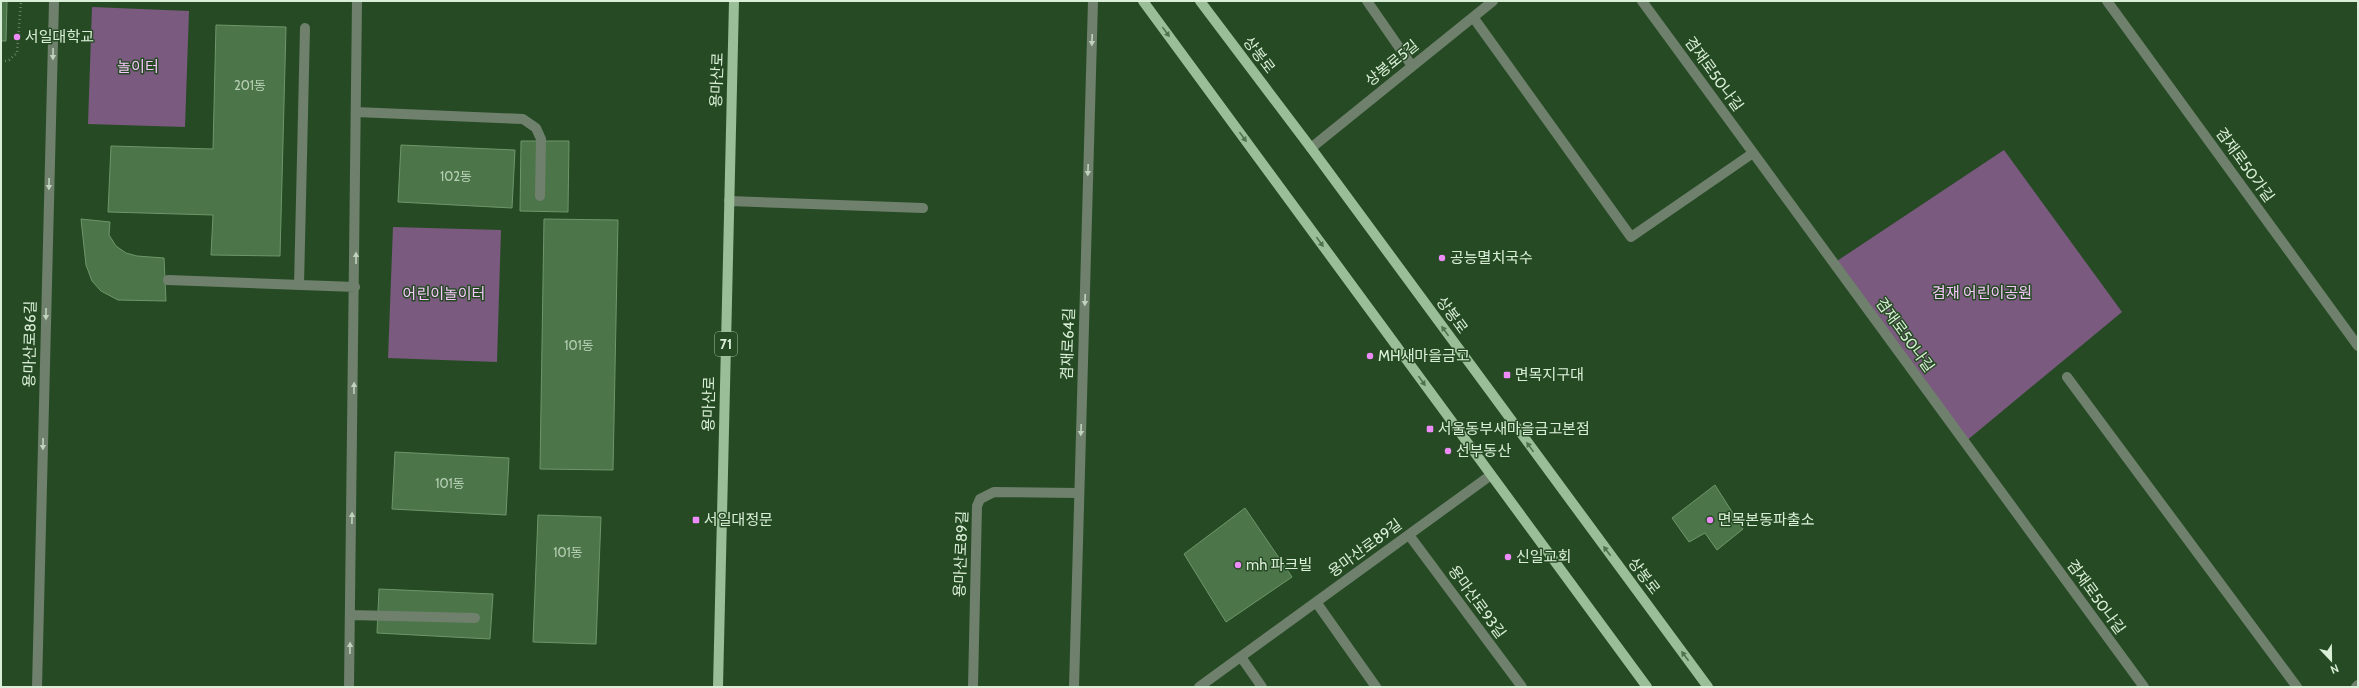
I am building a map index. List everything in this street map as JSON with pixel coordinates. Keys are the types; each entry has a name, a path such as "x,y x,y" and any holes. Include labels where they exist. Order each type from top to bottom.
{"main road":[{"name":"용마산로","path":"718,687 728,201 734,1"},
{"path":"1143,1 1647,687"},
{"name":"상봉로","path":"1200,1 1311,148 1708,687"}],"street":[{"name":"용마산로86길","path":"36,687 54,1"},
{"path":"349,687 356,287 357,1"},
{"name":"겸재로64길","path":"1074,687 1093,1"},
{"path":"1366,1 1412,66"},
{"name":"상봉로5길","path":"1311,148 1493,1"},
{"name":"겸재로50나길","path":"1642,1 2144,687"},
{"name":"겸재로50가길","path":"2107,1 2358,346"},
{"path":"1473,17 1632,237 1753,153"},
{"path":"299,285 305,28"},
{"path":"356,112 523,119 536,128 541,139 540,196"},
{"path":"728,201 923,208"},
{"path":"168,280 356,287"},
{"path":"2067,377 2297,687"},
{"name":"용마산로89길","path":"1199,687 1491,475"},
{"name":"용마산로89길","path":"973,687 977,506 980,499 994,492 1079,494"},
{"name":"용마산로93길","path":"1409,535 1522,687"},
{"path":"1316,602 1376,687"},
{"path":"350,616 475,618"},
{"path":"1241,657 1262,687"}],"path":[{"path":"1,62 9,60 17,53 21,1"}],"green space":[{"name":"놀이터","path":"92,7 189,11 185,127 88,124"},
{"name":"겸재 어린이공원","path":"2004,150 2122,312 1965,442 1834,263"},
{"name":"어린이놀이터","path":"393,227 501,230 497,362 388,358"}],"building":[{"path":"1,1 7,1 6,41 1,41"},
{"path":"216,25 286,27 280,256 211,255 213,215 108,212 111,146 213,149"},
{"path":"521,141 569,141 568,212 520,211"},
{"path":"401,145 515,150 512,208 398,202"},
{"path":"81,219 110,222 109,235 116,246 126,253 137,256 164,258 166,301 118,300 101,291 92,281 86,265"},
{"path":"544,219 618,220 613,470 540,469"},
{"path":"395,452 509,458 506,515 392,509"},
{"path":"1715,485 1743,529 1717,550 1705,533 1689,542 1672,518"},
{"name":"mh 파크빌","path":"1245,508 1292,577 1226,622 1184,554"},
{"path":"538,515 601,517 596,644 533,642"},
{"path":"379,589 493,594 490,639 377,633"}],"place":[{"name":"서일대학교","path":"17,37"},
{"name":"공능멸치국수","path":"1442,258"},
{"name":"MH새마을금고","path":"1370,356"},
{"name":"면목지구대","path":"1507,375"},
{"name":"서울동부새마을금고본점","path":"1430,429"},
{"name":"선부동산","path":"1448,451"},
{"name":"서일대정문","path":"696,520"},
{"name":"면목본동파출소","path":"1710,520"},
{"name":"신일교회","path":"1508,557"},
{"name":"mh 파크빌","path":"1238,565"}]}
